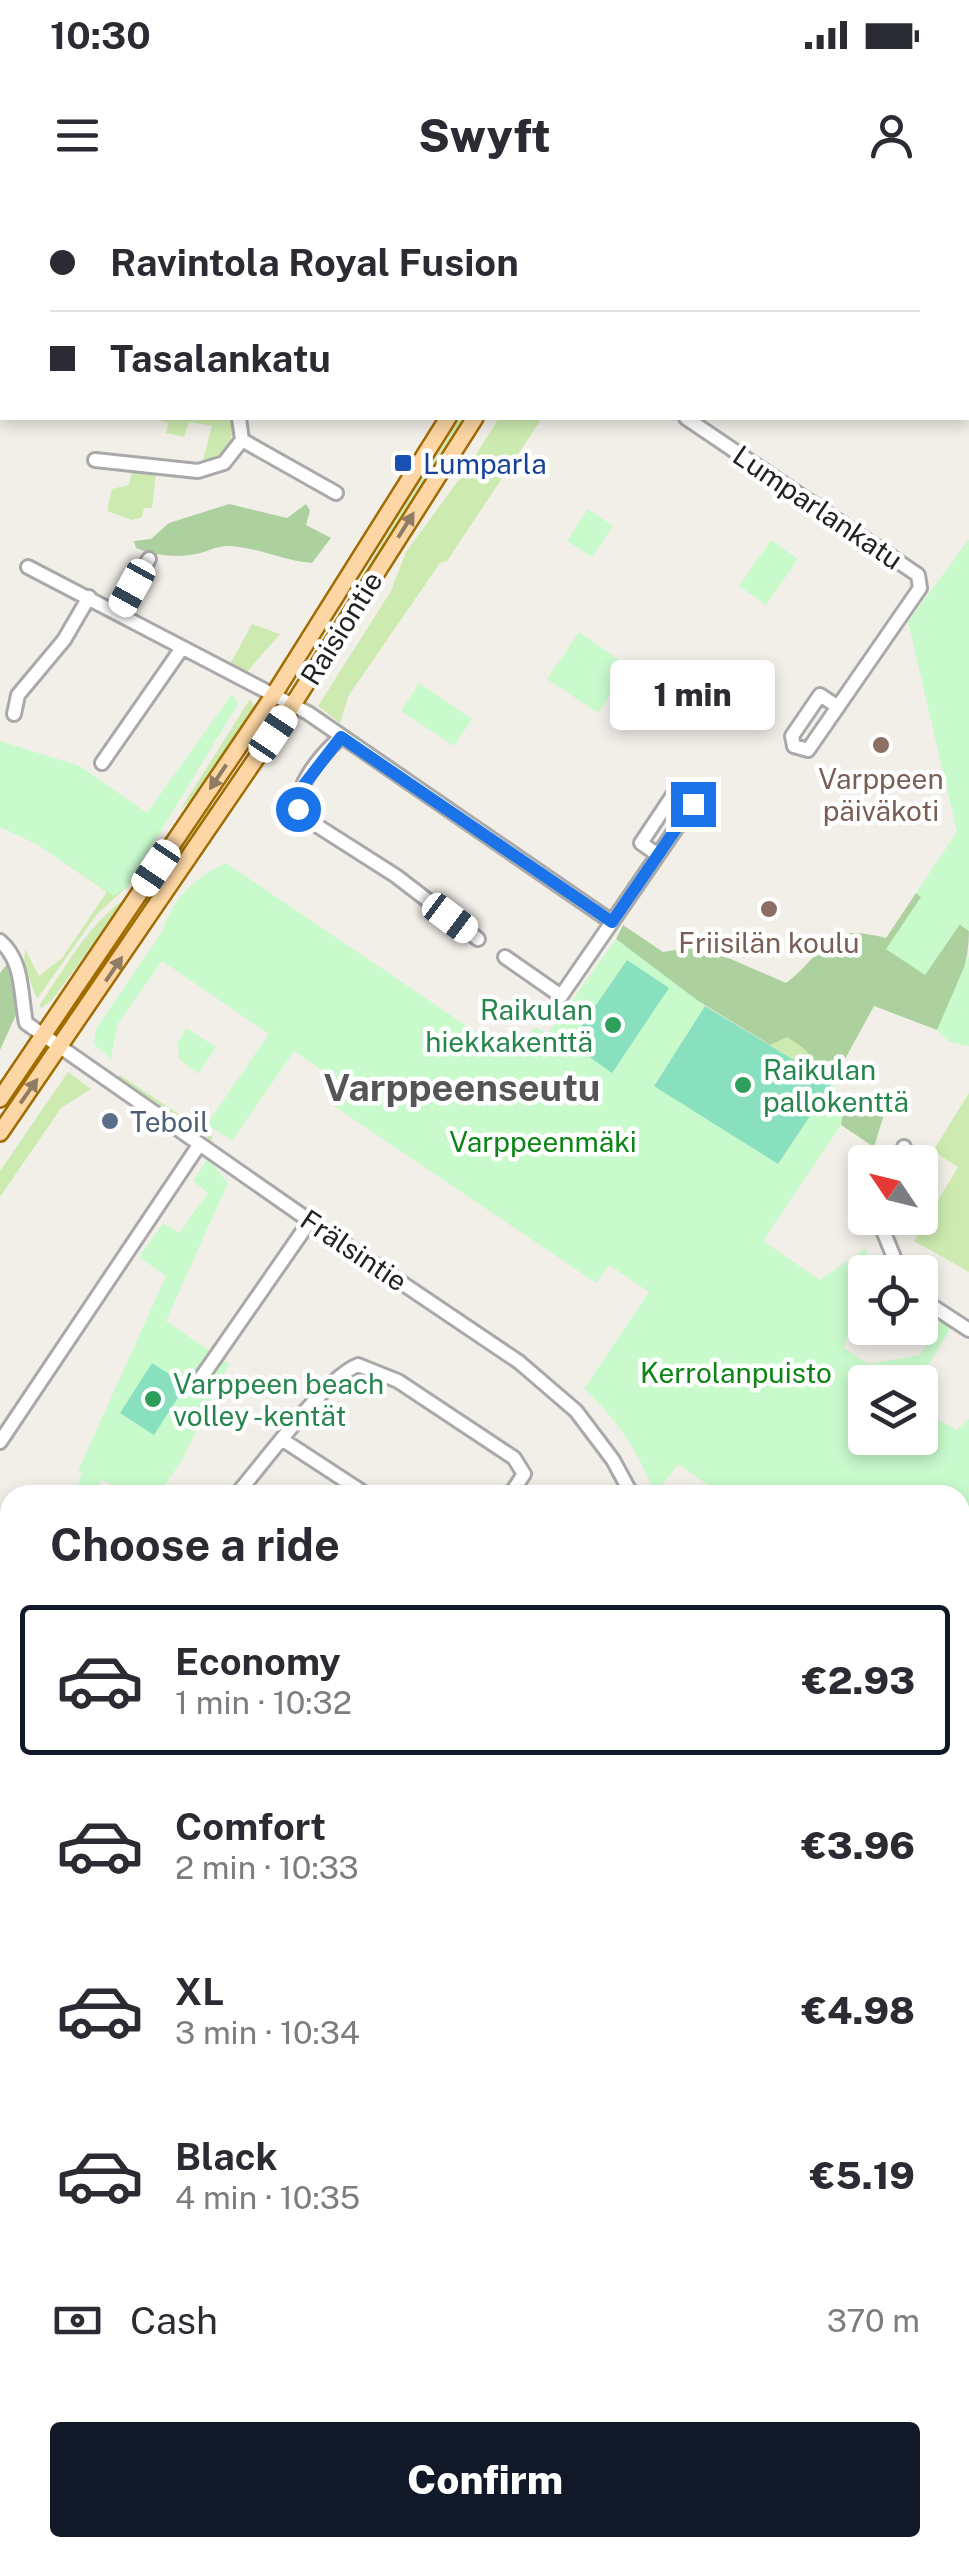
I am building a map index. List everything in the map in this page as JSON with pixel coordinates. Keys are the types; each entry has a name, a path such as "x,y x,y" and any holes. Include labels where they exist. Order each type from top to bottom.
{"main road":[{"name":"Raisiontie","path":"0,1100 273,696 447,420"},
{"name":"Raisiontie","path":"0,1133 292,706 474,420"}],"street":[{"path":"95,460 198,471 224,463 242,440 239,420"},
{"name":"Lumparlankatu","path":"689,420 918,575 922,582 838,707"},
{"path":"242,440 336,493"},
{"path":"118,614 149,558"},
{"path":"28,567 292,706 612,922"},
{"path":"14,714 18,696 64,640 89,597"},
{"path":"102,763 182,648"},
{"path":"341,737 303,786 298,802 302,816 396,876 478,939"},
{"path":"504,957 561,996 612,922 658,855 693,804 675,792 640,843 658,855"},
{"path":"0,941 13,953 18,965 26,1023 44,1037"},
{"name":"Frälsintie","path":"44,1037 520,1362 557,1392 597,1438 626,1485"},
{"path":"0,1442 198,1145"},
{"path":"200,1378 310,1222"},
{"path":"938,1310 969,1330"},
{"path":"245,1485 336,1378 358,1365 398,1381 514,1458 524,1474 517,1485"},
{"path":"283,1440 353,1485"}],"green space":[{"path":"232,420 232,434 223,454 202,463 212,426 189,422 184,437 166,433 168,423 161,421"},
{"path":"459,420 463,420 339,619"},
{"path":"498,420 541,420 447,561 440,563 349,695 340,723 318,706 391,591 406,552"},
{"path":"132,469 156,473 152,508 144,508 142,517 132,520 107,511 112,489 129,485"},
{"path":"229,504 287,518 306,504 310,510 306,525 331,538 312,563 228,546 177,556 136,548 134,541 151,539 169,523"},
{"path":"588,509 613,526 592,557 567,541"},
{"path":"969,539 969,931 960,924 925,975 886,949 921,897 916,893 957,832 908,622"},
{"path":"771,540 798,559 766,605 739,586"},
{"path":"252,624 280,634 245,674 229,666"},
{"path":"579,632 629,667 598,713 547,679"},
{"path":"419,683 472,719 454,746 401,711"},
{"path":"232,694 238,704 127,887 114,896 38,845 0,827 0,741 80,766 147,813"},
{"path":"250,699 255,707 251,719 202,790 180,810"},
{"path":"209,806 214,809 110,958 144,900"},
{"path":"60,860 143,862 127,887 97,914 37,999 24,965 25,949 39,976 62,958 107,892"},
{"path":"226,863 508,1054 536,1027 548,1034 616,939 705,1006 654,1085 778,1164 832,1083 843,1099 841,1125 763,1241 820,1280 848,1261 848,1333 844,1348 869,1364 920,1355 926,1345 938,1345 941,1320 952,1326 928,1365 848,1365 848,1455 938,1455 938,1419 956,1430 969,1419 969,1485 708,1485 678,1464 662,1485 651,1485 626,1437 584,1389 649,1292 609,1265 596,1283 331,1104 343,1085 294,1051 232,1141 207,1124 269,1034 162,961 117,1025 111,1059 94,1044 96,1029 180,898 195,882"},
{"path":"916,893 969,931 964,970 950,1007 937,1030 874,1006 832,1083 823,1077 809,1054 787,1037 770,1045 677,988 616,939 623,925 663,952 701,946 786,983 837,936 849,933 886,938"},
{"path":"128,897 52,1000 42,1008 39,1006 90,932"},
{"path":"969,956 969,1046 949,1042 937,1030"},
{"path":"11,959 16,1015 0,1050 0,973"},
{"name":"Raikulan hiekkakenttä","path":"627,960 669,988 612,1073 570,1043"},
{"name":"Raikulan pallokenttä","path":"705,1006 832,1083 778,1164 654,1086"},
{"path":"186,1028 216,1047 198,1074 179,1059 178,1042"},
{"path":"787,1036 809,1054 823,1077 770,1045"},
{"path":"68,1072 91,1089 61,1108 0,1197 0,1171"},
{"path":"120,1075 213,1137 209,1143 118,1078"},
{"path":"969,1093 969,1272 914,1241 918,1235 938,1235 938,1201 958,1167 938,1154 937,1145"},
{"path":"843,1099 885,1111 875,1145 841,1125"},
{"path":"208,1158 228,1183 166,1321 229,1364 182,1460 165,1485 113,1485 101,1480 98,1485 78,1485 82,1473 78,1471 166,1276 139,1257 163,1223 179,1233 208,1193 193,1181"},
{"name":"Varppeen beach volley -kentät","path":"152,1363 186,1385 154,1435 120,1413"}],"place":[{"name":"Lumparla","path":"403,463"},
{"name":"Varppeen päiväkoti","path":"881,745"},
{"name":"Friisilän koulu","path":"769,909"},
{"name":"Raikulan hiekkakenttä","path":"613,1025"},
{"name":"Raikulan pallokenttä","path":"743,1085"},
{"name":"Teboil","path":"110,1121"},
{"name":"Varppeen beach volley -kentät","path":"153,1399"}],"district":[{"name":"Varppeenseutu","path":"462,1087"}],"route":[{"path":"298,809 303,786 341,737 612,922 693,804"}],"park label":[{"name":"Varppeenmäki","path":"543,1141"},
{"name":"Kerrolanpuisto","path":"736,1372"}]}
